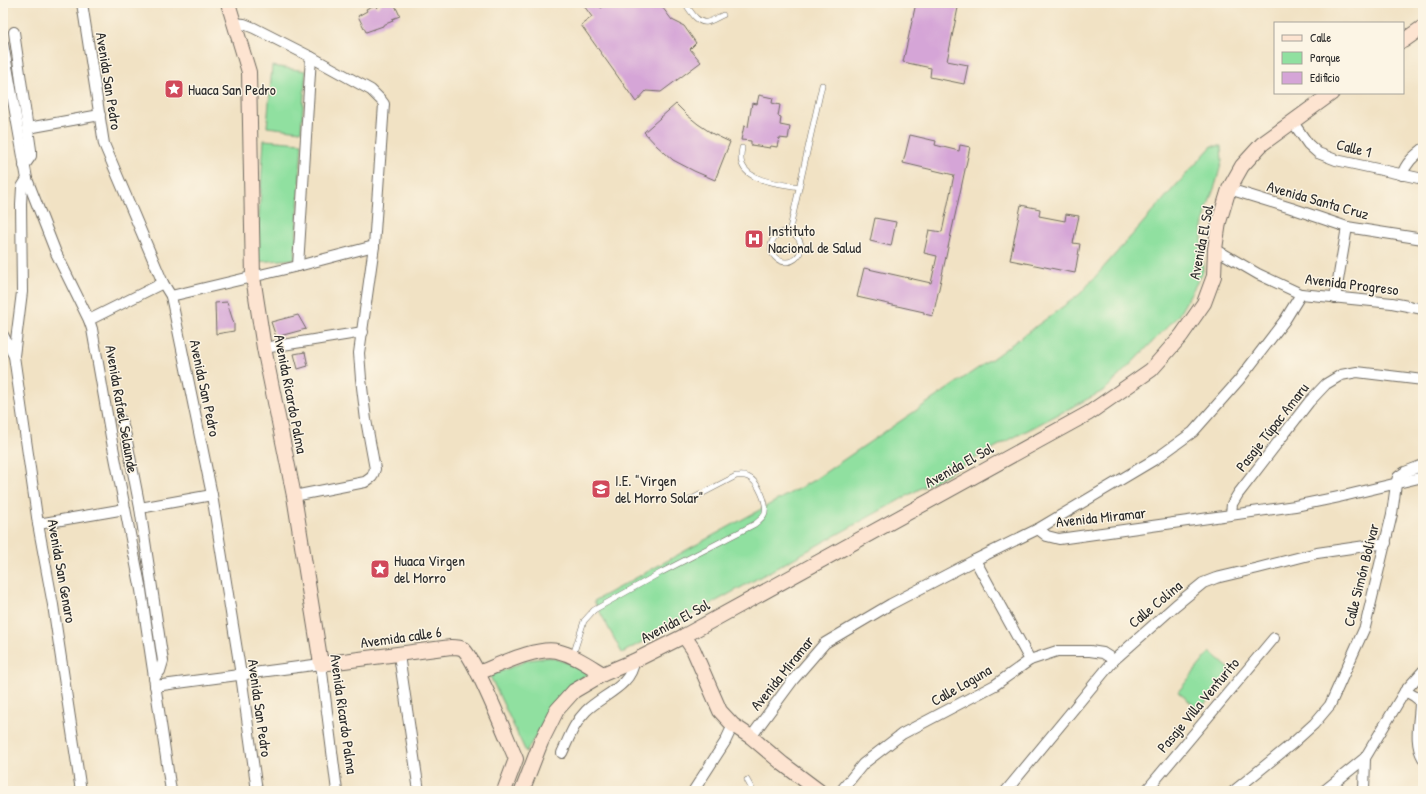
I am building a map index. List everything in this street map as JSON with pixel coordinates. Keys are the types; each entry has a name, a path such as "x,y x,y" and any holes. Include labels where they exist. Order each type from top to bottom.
{"street":[{"name":"Avenida San Pedro","path":"82,3 104,144 163,283 171,296 212,496 241,675 257,791"},
{"name":"Avenida Ricardo Palma","path":"228,3 249,72 253,277 264,348 294,496 321,664 338,791"},
{"path":"234,23 244,24 254,28 311,57 371,90 384,104 374,246 360,353 361,379 375,469 372,477 365,482 294,496"},
{"path":"1404,40 1423,27"},
{"path":"14,32 31,156 24,166"},
{"name":"Avenida Rafael Selaunde","path":"3,44 27,179 56,253 92,329 141,590 171,791"},
{"path":"298,266 311,57"},
{"name":"Avenida El Sol","path":"522,791 556,710 574,691 603,674 634,661 684,636 1089,413 1151,370 1181,336 1204,303 1214,276 1215,249 1219,222 1229,190 1242,166 1262,144 1331,94"},
{"path":"28,128 100,115"},
{"name":"Calle 1","path":"1292,122 1308,144 1318,153 1336,160 1423,179"},
{"path":"1402,175 1408,162 1423,149"},
{"path":"14,356 22,292 22,187 27,179"},
{"name":"Avenida Santa Cruz","path":"1229,190 1291,208 1347,227 1423,239"},
{"path":"1335,298 1347,227"},
{"path":"171,296 298,266 374,246"},
{"name":"Avenida Progreso","path":"1215,249 1258,274 1301,294 1392,303 1423,308"},
{"path":"89,320 163,283"},
{"path":"1038,529 1156,458 1193,432 1244,374 1285,320 1301,294"},
{"path":"264,348 363,332"},
{"path":"3,336 14,356"},
{"name":"Avenida San Genaro","path":"14,356 38,524 53,605 81,791"},
{"name":"Pasaje Túpac Amaru","path":"1231,514 1232,504 1238,494 1309,402 1326,384 1341,375 1357,372 1423,380"},
{"path":"122,420 140,508 163,661 155,682 241,675 321,664"},
{"path":"1396,484 1398,477 1405,472 1423,465"},
{"name":"Avenida Miramar","path":"751,737 793,680 825,643 891,604 1038,529 1047,536 1059,540 1231,514 1295,506 1423,477"},
{"name":"Calle Simón Bolívar","path":"1234,791 1293,743 1314,724 1330,705 1365,627 1386,543 1396,484"},
{"path":"140,508 212,496"},
{"path":"38,524 125,509"},
{"name":"Calle Colina","path":"1006,791 1114,660 1176,605 1203,584 1216,578 1317,553 1386,543"},
{"path":"975,560 1030,660"},
{"path":"684,636 693,649 720,711 733,725 751,737 783,764 819,791"},
{"name":"Pasaje Villa Venturito","path":"1146,791 1274,638"},
{"name":"Avemida calle 6","path":"321,664 451,647 462,648 469,655 478,673"},
{"path":"504,791 516,759 478,673 535,652 555,650 572,656 603,674"},
{"name":"Calle Laguna","path":"841,791 863,764 902,734 995,685 1030,660 1057,651 1090,651 1103,653 1114,660"},
{"path":"399,655 419,791"},
{"path":"562,753 575,724 587,710 614,691 630,675 634,661"},
{"path":"1324,791 1365,758 1405,691 1423,671"},
{"path":"1405,691 1420,701 1417,743 1419,752 1423,758"},
{"path":"694,790 725,742 733,725"},
{"path":"1364,791 1365,758"}],"lane":[{"path":"685,3 697,19 702,22 707,22 722,15"},
{"path":"789,233 822,85"},
{"path":"742,148 742,165 747,172 756,178 799,187"},
{"path":"789,233 794,234 800,242 800,252 793,260 783,261 772,252 772,242 779,234 789,233"},
{"path":"572,656 584,621 594,610 662,572 755,524 765,513 765,498 750,478 745,476 736,476 686,502"},
{"path":"747,780 753,791"}],"green space":[{"path":"272,66 306,71 301,131 267,127"},
{"path":"264,140 302,143 295,259 256,262"},
{"path":"1212,146 1221,146 1222,161 1207,208 1202,232 1203,272 1178,316 1105,390 1003,443 622,653 594,601 814,480 993,358 1080,294"},
{"path":"1210,652 1232,671 1200,710 1178,692"},
{"path":"550,657 574,665 589,674 573,682 554,705 526,752 490,676 528,660"}],"building":[{"path":"382,3 394,3 400,16 392,19 393,21 383,26 366,32 358,16 367,11 366,9 375,5 377,8"},
{"path":"582,3 598,3 601,8 609,3 659,3 672,20 684,26 696,43 690,49 701,62 661,92 646,91 636,102 581,25 592,17"},
{"path":"916,3 959,3 947,61 968,65 964,84 930,77 931,68 903,62"},
{"path":"759,95 773,98 772,103 780,105 778,116 781,117 780,125 790,127 788,139 779,138 777,147 771,146 770,148 751,145 751,141 741,140 744,126 748,127 752,103 757,104"},
{"path":"676,104 698,124 713,134 730,142 715,180 673,160 644,132"},
{"path":"910,135 936,141 935,145 959,151 960,145 970,147 933,316 924,314 924,312 857,297 864,268 931,283 937,256 924,253 929,230 942,232 954,175 903,163"},
{"path":"1021,205 1040,209 1039,216 1065,221 1066,214 1079,216 1073,243 1080,244 1075,273 1010,260"},
{"path":"875,218 896,222 891,246 870,241"},
{"path":"227,302 234,324 234,331 216,334 215,303"},
{"path":"298,315 306,329 276,337 271,322"},
{"path":"305,352 308,366 298,369 294,354"}],"place":[{"name":"Huaca San Pedro","path":"174,89"},
{"name":"Instituto Nacional de Salud","path":"754,239"},
{"name":"I.E. \"Virgen del Morro Solar\"","path":"601,489"},
{"name":"Huaca Virgen del Morro","path":"380,569"}]}
